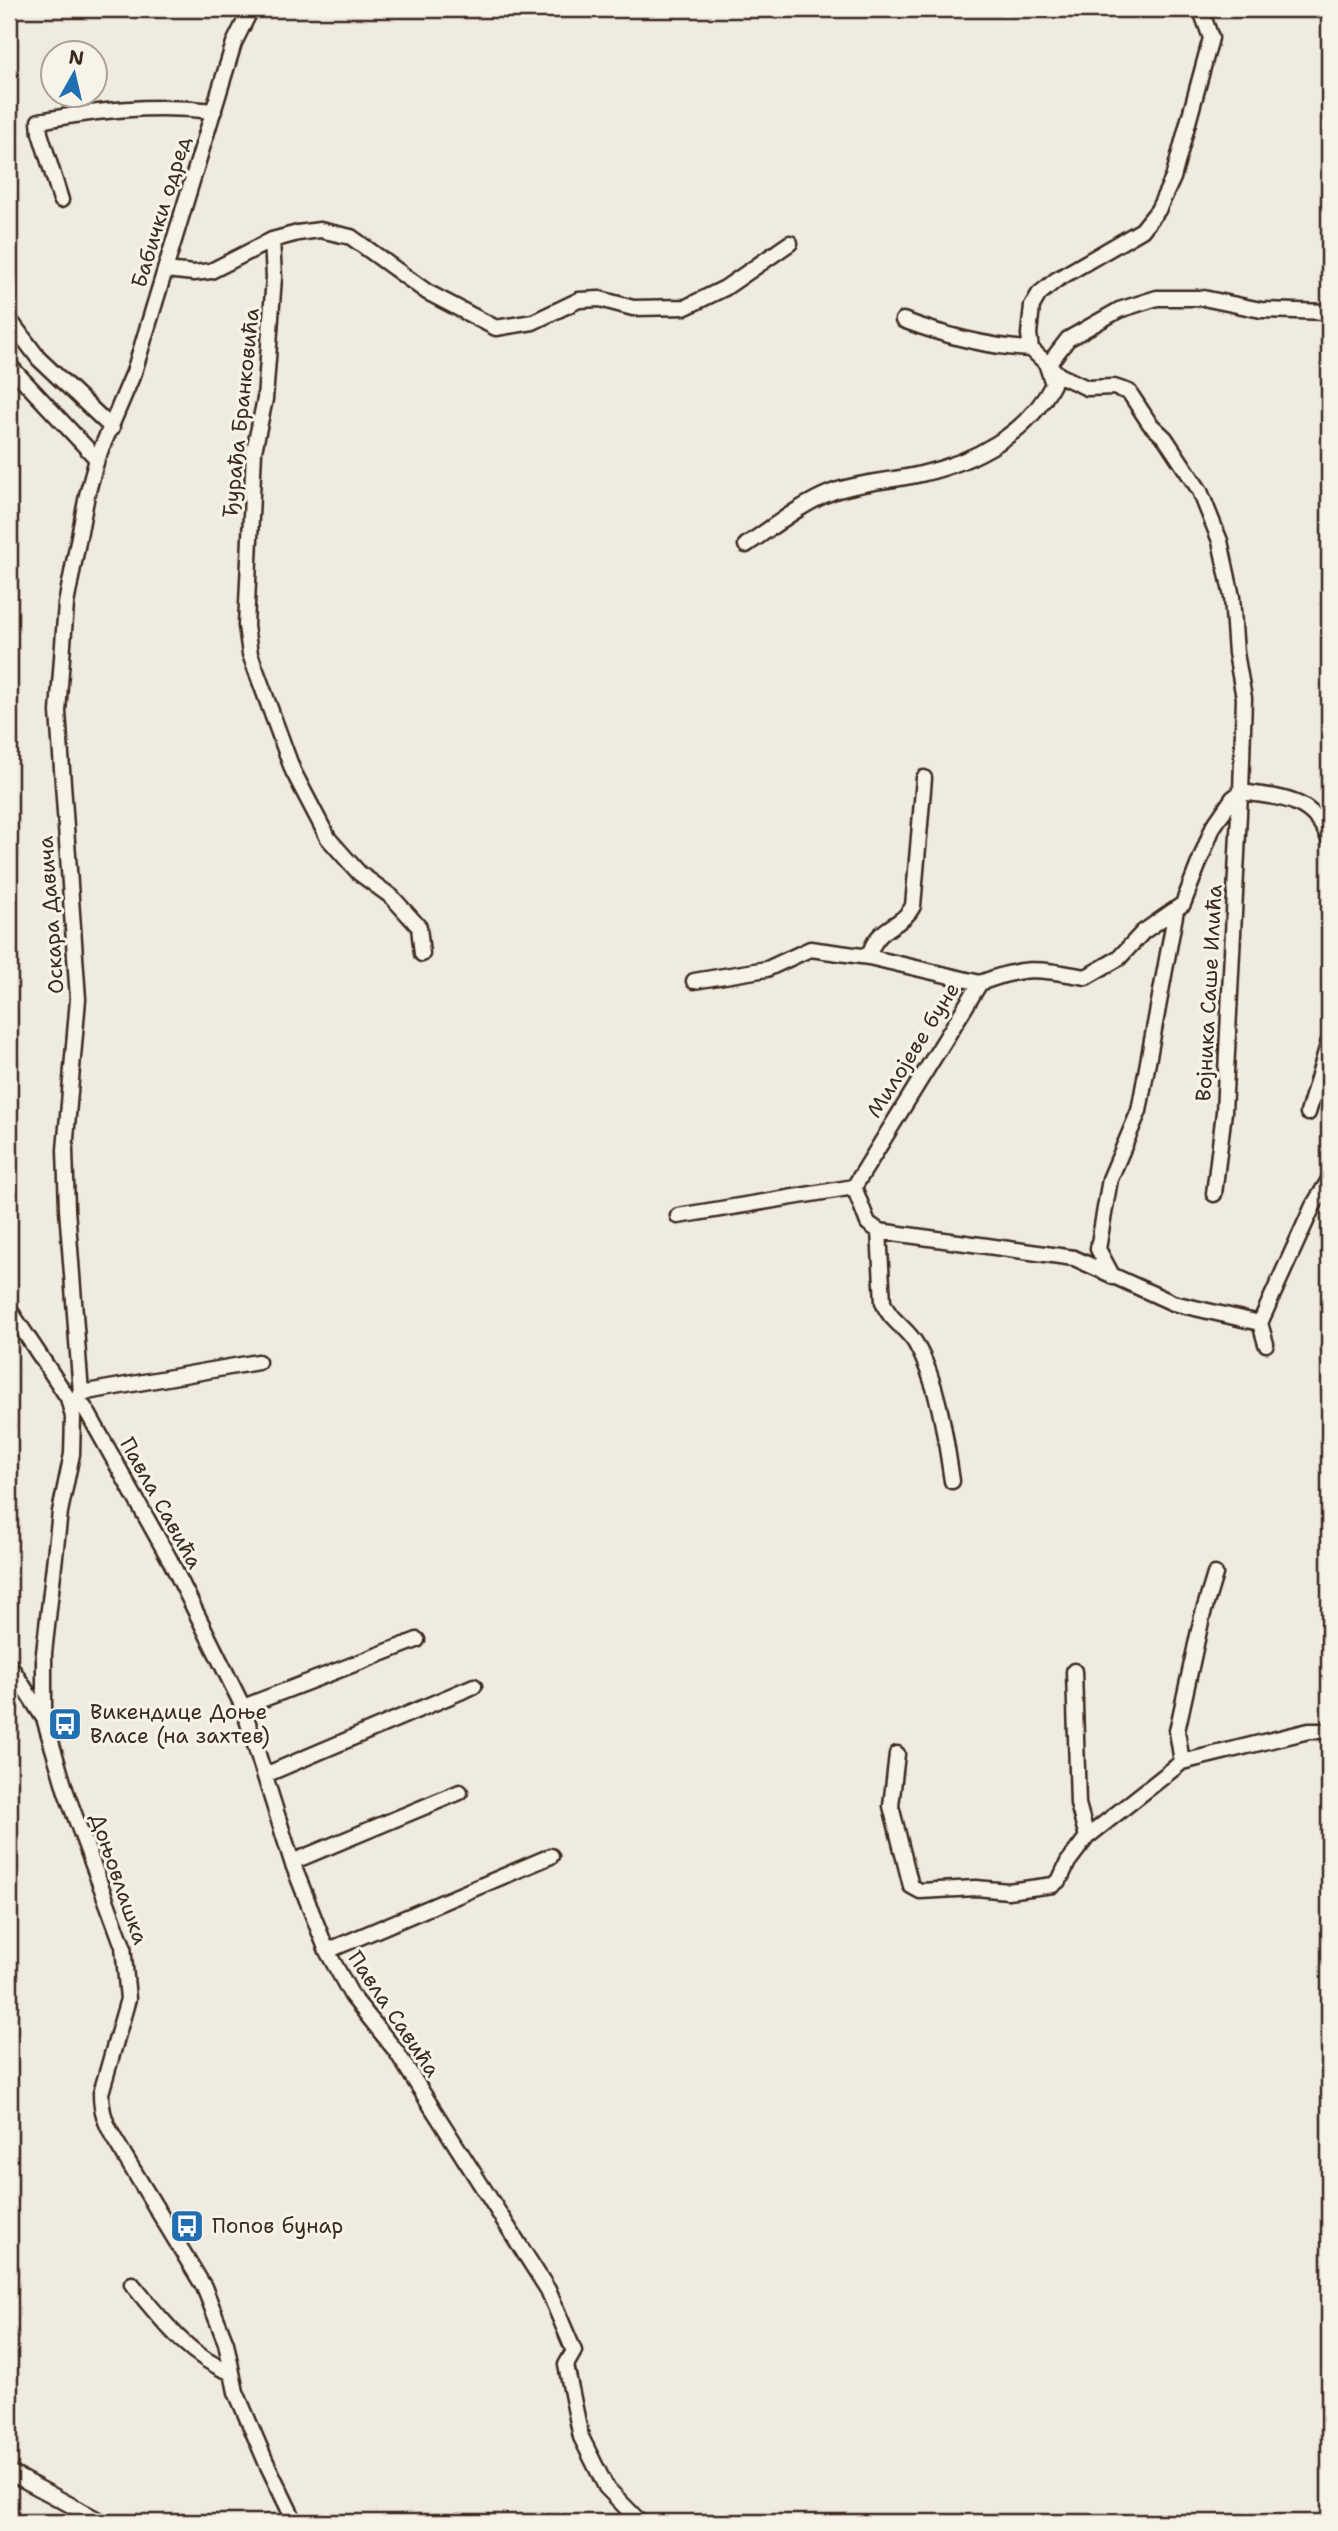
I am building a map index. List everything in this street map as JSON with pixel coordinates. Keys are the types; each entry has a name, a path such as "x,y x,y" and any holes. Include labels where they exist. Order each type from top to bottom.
{"street":[{"name":"Бабички одред","path":"112,428 134,372 234,43 251,9"},
{"path":"903,320 929,330 999,347 1031,349 1029,318 1039,294 1056,280 1142,230 1166,197 1211,38 1203,16 1207,9"},
{"path":"61,200 40,133 39,121 79,113 149,106 214,111"},
{"path":"165,270 194,273 211,271 272,240 320,230 351,237 427,292 496,328 533,322 579,300 600,299 633,307 686,307 725,288 790,243"},
{"name":"Ђурађа Бранковића","path":"272,240 274,277 265,399 254,451 246,626 250,654 293,771 328,838 359,873 391,897 419,927 422,954"},
{"path":"746,545 810,502 832,492 948,467 1002,441 1031,417 1047,395 1053,384 1047,366 1068,339 1119,310 1157,298 1203,298 1261,310 1329,312"},
{"path":"9,319 39,359 112,428"},
{"name":"Војника Саше Илића","path":"1031,349 1047,366 1079,386 1114,387 1129,392 1150,424 1165,438 1200,491 1220,541 1232,597 1236,653 1244,698 1224,1112 1214,1194"},
{"path":"9,365 97,459"},
{"name":"Оскара Давича","path":"76,1401 65,1150 78,999 58,712 66,604 87,495 97,459 112,428"},
{"path":"869,957 871,945 878,935 908,915 913,906 924,778"},
{"path":"1238,795 1303,805 1317,817 1329,839"},
{"name":"Милојеве буне","path":"854,1187 980,983 1008,972 1037,968 1086,977 1119,958 1143,932 1183,904 1213,827 1238,795"},
{"name":"Милојеве буне","path":"1113,1277 1098,1249 1110,1179 1139,1111 1176,910"},
{"path":"694,981 767,970 810,949 869,957 980,983"},
{"path":"1308,1113 1329,1041"},
{"path":"1266,1344 1260,1323 1313,1206 1329,1180"},
{"path":"678,1216 854,1187 868,1223 879,1231 1074,1258 1173,1303 1260,1323"},
{"path":"879,1231 883,1302 887,1312 915,1341 930,1372 952,1481"},
{"name":"Доњовлашка","path":"9,1309 76,1401 72,1454 60,1512 44,1653 44,1718 66,1792 123,1946 127,1972 128,2000 100,2092 104,2120 204,2287 226,2343 236,2392 295,2522"},
{"path":"76,1401 258,1362"},
{"name":"Павла Савића","path":"76,1401 89,1415 170,1560 243,1707 292,1862 327,1951 352,1996 396,2051 548,2290 574,2351 566,2365 581,2437 606,2487 640,2522"},
{"path":"1182,1762 1177,1731 1202,1617 1216,1574"},
{"path":"243,1707 417,1640"},
{"path":"9,1664 44,1718"},
{"path":"1074,1671 1078,1804 1087,1837"},
{"path":"265,1775 474,1686"},
{"path":"897,1754 891,1806 911,1886 920,1891 976,1888 1008,1891 1052,1885 1060,1879 1068,1862 1087,1837 1182,1762 1309,1731 1329,1731"},
{"path":"292,1862 460,1791"},
{"path":"327,1951 551,1856"},
{"path":"132,2284 194,2353 213,2366 232,2373"},
{"path":"9,2472 102,2522"}],"place":[{"name":"Викендице Доње Власе (на захтев)","path":"65,1724"},
{"name":"Попов бунар","path":"187,2226"}]}
